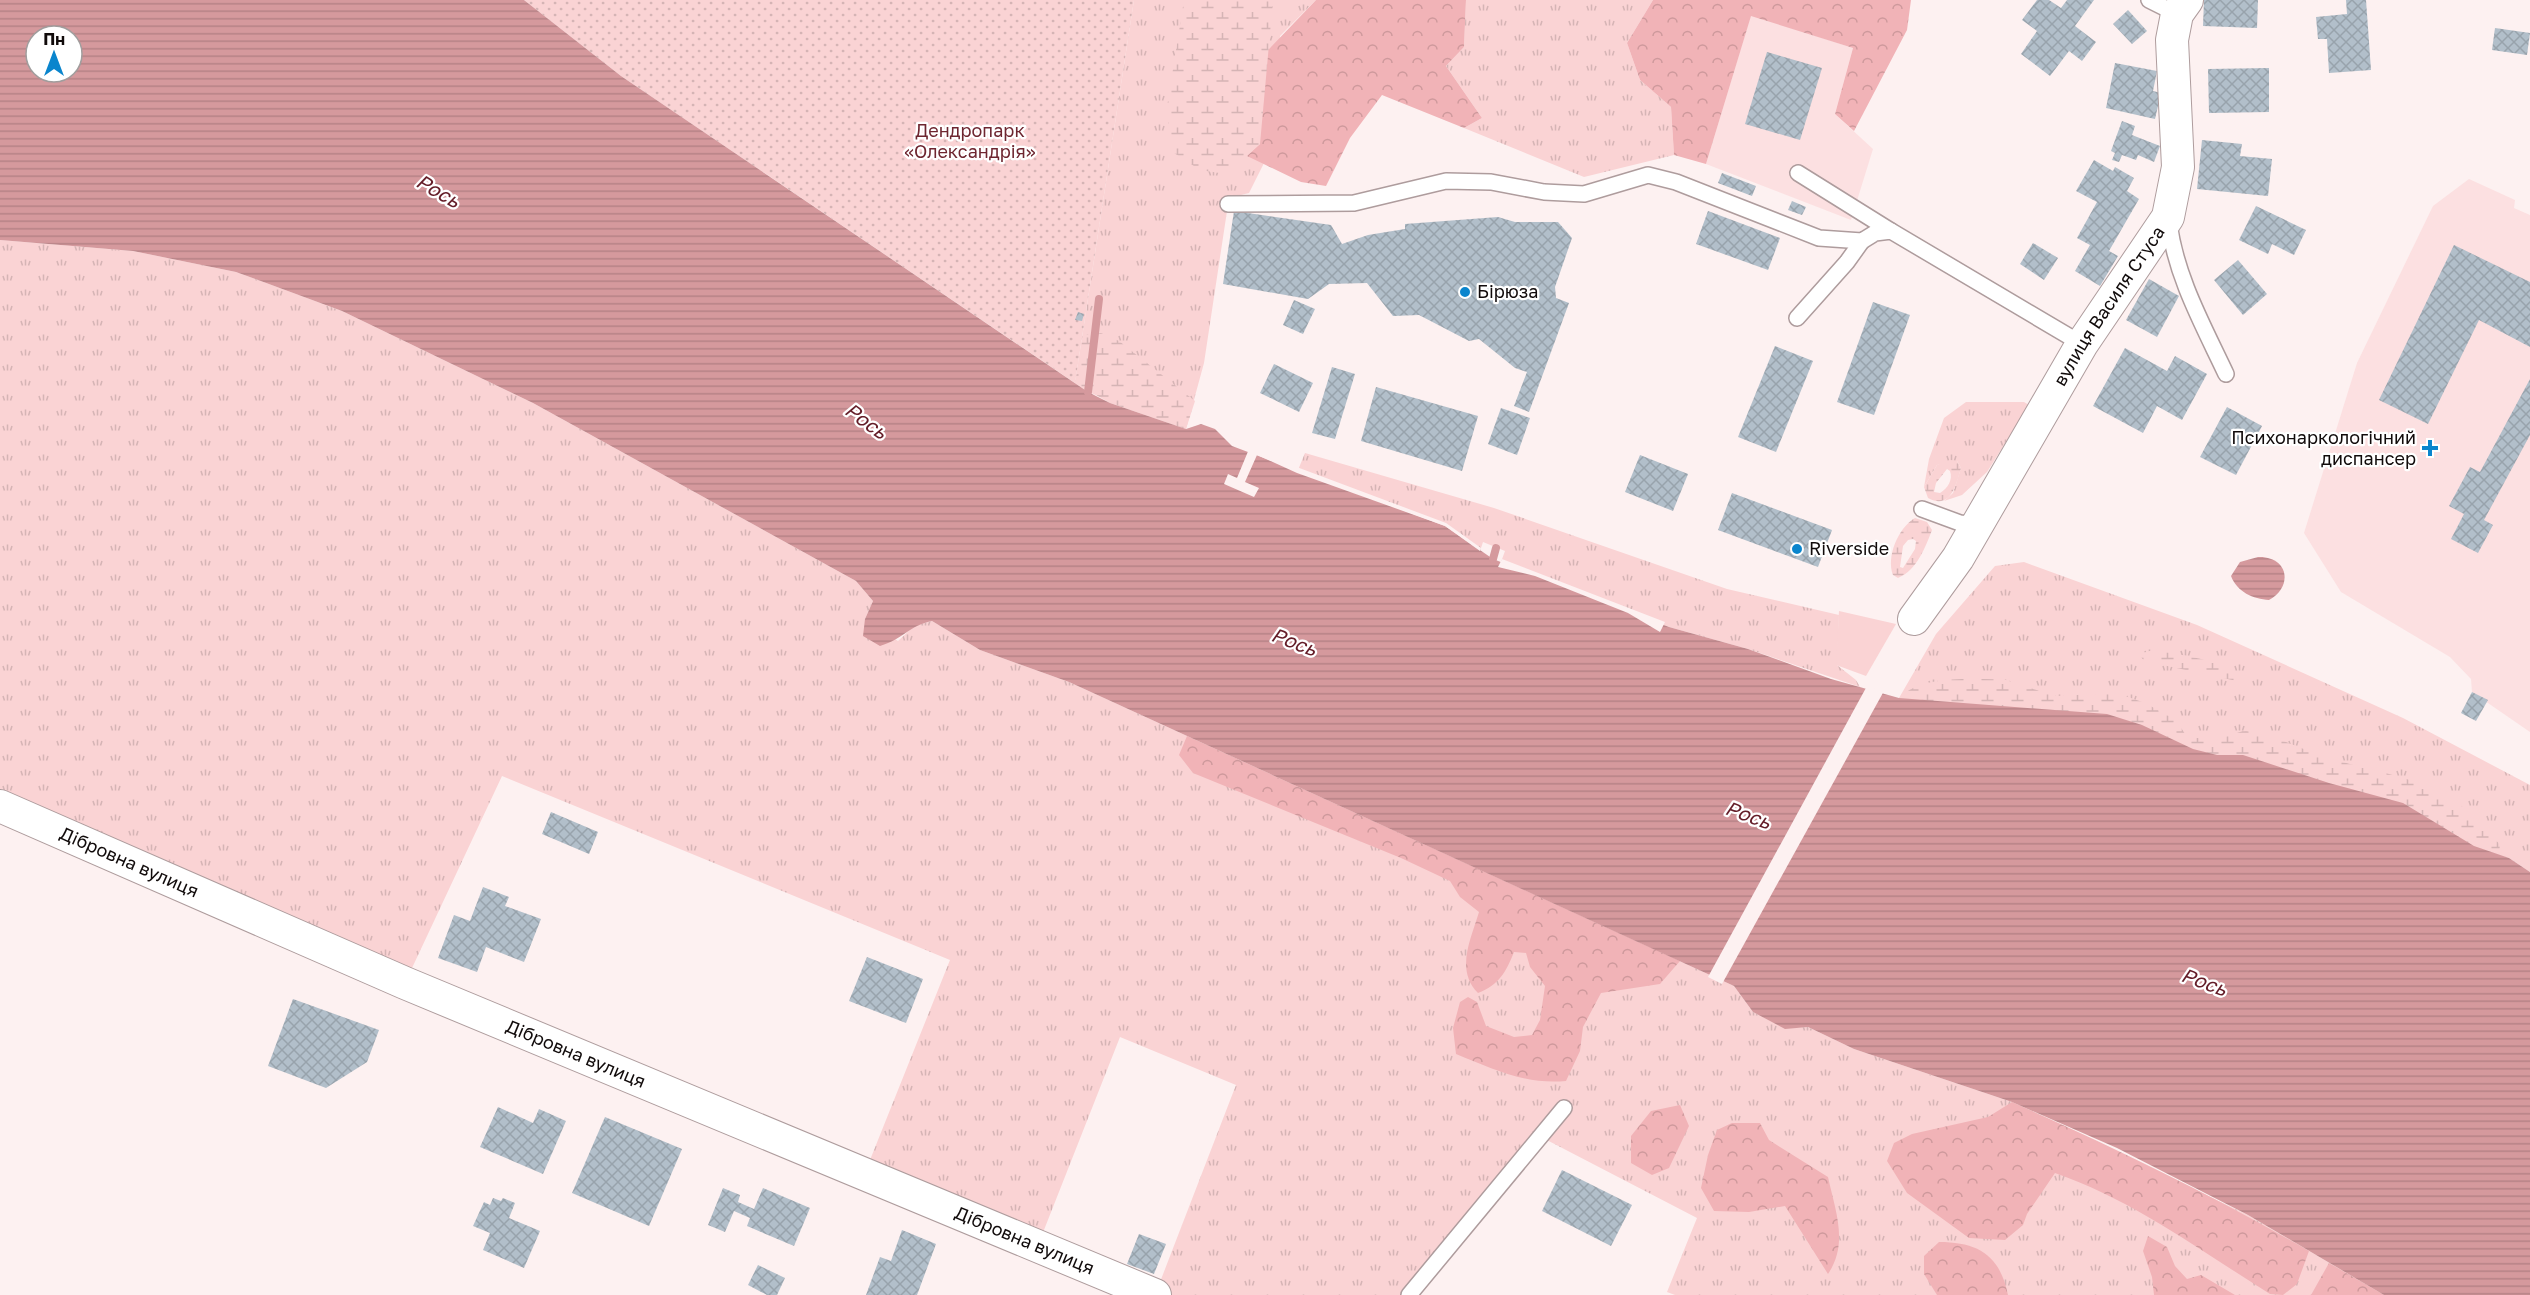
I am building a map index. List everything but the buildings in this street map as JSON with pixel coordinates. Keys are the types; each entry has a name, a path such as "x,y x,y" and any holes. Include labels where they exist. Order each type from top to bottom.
{"street":[{"name":"вулиця Василя Стуса","path":"1914,619 1959,558 2082,344 2168,217 2178,167 2172,40 2182,7"},
{"name":"Дібровна вулиця","path":"0,806 405,983 1155,1295"}],"lane":[{"path":"2149,0 2182,7"},
{"path":"1798,173 2082,344"},
{"path":"1228,204 1354,203 1446,181 1491,182 1544,192 1584,194 1648,175 1676,182 1820,238 1862,241"},
{"path":"2168,217 2172,249 2184,284 2226,374"},
{"path":"1797,318 1847,262 1862,241 1875,233 1891,231"},
{"path":"1922,509 1960,523 1977,525"},
{"path":"1409,1295 1564,1108"}],"shaded area":[{"path":"1751,15 1853,48 1835,114 1873,149 1851,220 1706,164"},
{"name":"Психонаркологічний диспансер","path":"2469,179 2515,200 2514,208 2530,215 2530,732 2472,692 2471,679 2450,657 2341,592 2304,533 2357,363 2433,206"}],"green space":[{"name":"Дендропарк «Олександрія»","path":"524,0 1134,0 1075,383 621,76"},
{"path":"1134,0 1316,0 1280,36 1270,151 1249,193 1229,198 1204,363 1186,429 1088,392 1075,383"},
{"path":"1184,0 1273,0 1260,144 1226,174 1200,170 1171,151 1167,107"},
{"path":"1316,0 1466,0 1464,47 1446,66 1482,118 1464,128 1382,95 1350,138 1326,186 1301,182 1247,156 1260,144 1250,69"},
{"path":"1466,0 1653,0 1627,43 1640,80 1671,107 1674,155 1584,177 1464,128 1482,118 1446,66 1464,47"},
{"path":"1653,0 1911,0 1907,30 1854,131 1835,114 1853,48 1751,16 1706,164 1674,155 1671,107 1640,80 1627,43"},
{"path":"0,240 133,251 236,272 342,311 533,403 856,581 873,601 865,619 898,641 915,625 932,621 980,650 1069,682 1734,986 1753,1012 1785,1028 1808,1027 1854,1049 2012,1102 2248,1215 2384,1295 1675,1295 1667,1292 1697,1218 1541,1137 1409,1295 1155,1295 1236,1085 1120,1037 1042,1235 868,1165 950,960 502,776 405,983 0,806"},
{"path":"1101,333 1119,341 1195,401 1186,429 1110,403 1075,383 1083,335"},
{"path":"1966,402 2024,402 2029,405 1987,472 1962,495 1944,501 1953,493 1961,468 1957,461 1937,465 1924,487 1929,459 1944,418"},
{"path":"1305,453 1494,508 1727,589 1839,615 1837,665 1856,680 1860,687 1748,649 1669,627 1501,562 1505,551 1483,542 1480,551 1445,526 1298,470"},
{"path":"1950,460 1957,461 1961,468 1951,494 1942,501 1928,498 1924,487 1937,465","holes":["1947,469 1950,471 1951,478 1947,486 1940,493 1934,492 1936,483"]},
{"path":"1915,518 1927,522 1932,530 1915,564 1898,578 1893,575 1891,568 1892,552 1903,529","holes":["1908,540 1916,541 1915,549 1903,568 1900,567 1903,546"]},
{"path":"2024,562 2197,625 2403,718 2530,785 2530,872 2509,858 1899,698 1936,634 1995,566"},
{"path":"1839,611 1896,624 1866,676 1836,665"},
{"path":"2153,650 2220,664 2243,676 2251,684 2144,661 2139,654"},
{"path":"2003,679 2055,696 2117,693 2145,703 2176,720 2187,737 2215,738 2244,731 2256,733 2329,758 2423,785 2462,806 2481,823 2500,845 2498,858 1899,698 1909,690 1934,682"},
{"path":"1187,736 1680,961 1660,984 1601,993 1583,1027 1580,1051 1566,1081 1551,1082 1523,1078 1456,1054 1453,1028 1460,1002 1468,997 1477,1002 1486,1026 1514,1037 1532,1035 1540,1020 1545,986 1530,967 1526,953 1514,952 1497,982 1478,993 1471,984 1466,964 1469,943 1479,912 1460,897 1450,881 1401,858 1193,773 1179,755"},
{"path":"2012,1102 2162,1172 2309,1251 2297,1284 2283,1295 2270,1294 2139,1212 2084,1184 2055,1173 2027,1214 2023,1225 2005,1240 1969,1238 1907,1193 1887,1161 1894,1143 1912,1134 1988,1117"},
{"path":"1680,1105 1689,1126 1669,1168 1652,1175 1631,1163 1631,1136 1651,1111"},
{"path":"1732,1123 1760,1123 1769,1140 1828,1177 1837,1214 1839,1238 1838,1250 1828,1274 1785,1206 1749,1212 1714,1211 1701,1188 1708,1155 1717,1130"},
{"path":"2148,1236 2167,1247 2175,1266 2187,1279 2201,1275 2235,1295 2154,1295 2152,1277 2143,1251"},
{"path":"1939,1242 1966,1245 1986,1254 1999,1270 2008,1295 1937,1295 1924,1274 1924,1256"},
{"path":"2329,1263 2384,1295 2311,1295"}],"water":[{"name":"Рось","path":"0,0 524,0 621,76 1088,392 1110,403 1186,429 1201,424 1215,429 1232,446 1445,526 1493,559 1669,627 1748,649 1831,679 1899,698 2107,714 2142,725 2193,749 2217,755 2243,755 2329,783 2403,803 2474,846 2509,858 2530,872 2530,1295 2384,1295 2248,1215 2117,1148 2012,1102 1854,1049 1808,1027 1785,1029 1753,1012 1734,986 1069,682 980,650 932,621 917,626 895,640 880,646 863,636 865,619 873,601 856,581 533,403 342,311 236,272 133,251 0,240"},
{"path":"2258,557 2276,561 2284,573 2282,587 2269,600 2246,594 2231,576 2240,562"}],"pier":[{"path":"1249,449 1446,523 1481,548 1480,551 1445,526 1297,473 1257,455 1245,482 1259,488 1254,497 1224,484 1228,474 1237,478"},
{"path":"1502,559 1665,622 1660,632 1628,613 1535,576 1498,567"},
{"path":"1867,686 1884,691 1722,984 1708,977"}],"waterway":[{"path":"1088,392 1099,299"},
{"path":"1493,559 1496,548"}],"place":[{"name":"Бірюза","path":"1465,292"},
{"name":"Психонаркологічний диспансер","path":"2430,448"},
{"name":"Riverside","path":"1797,549"}]}
